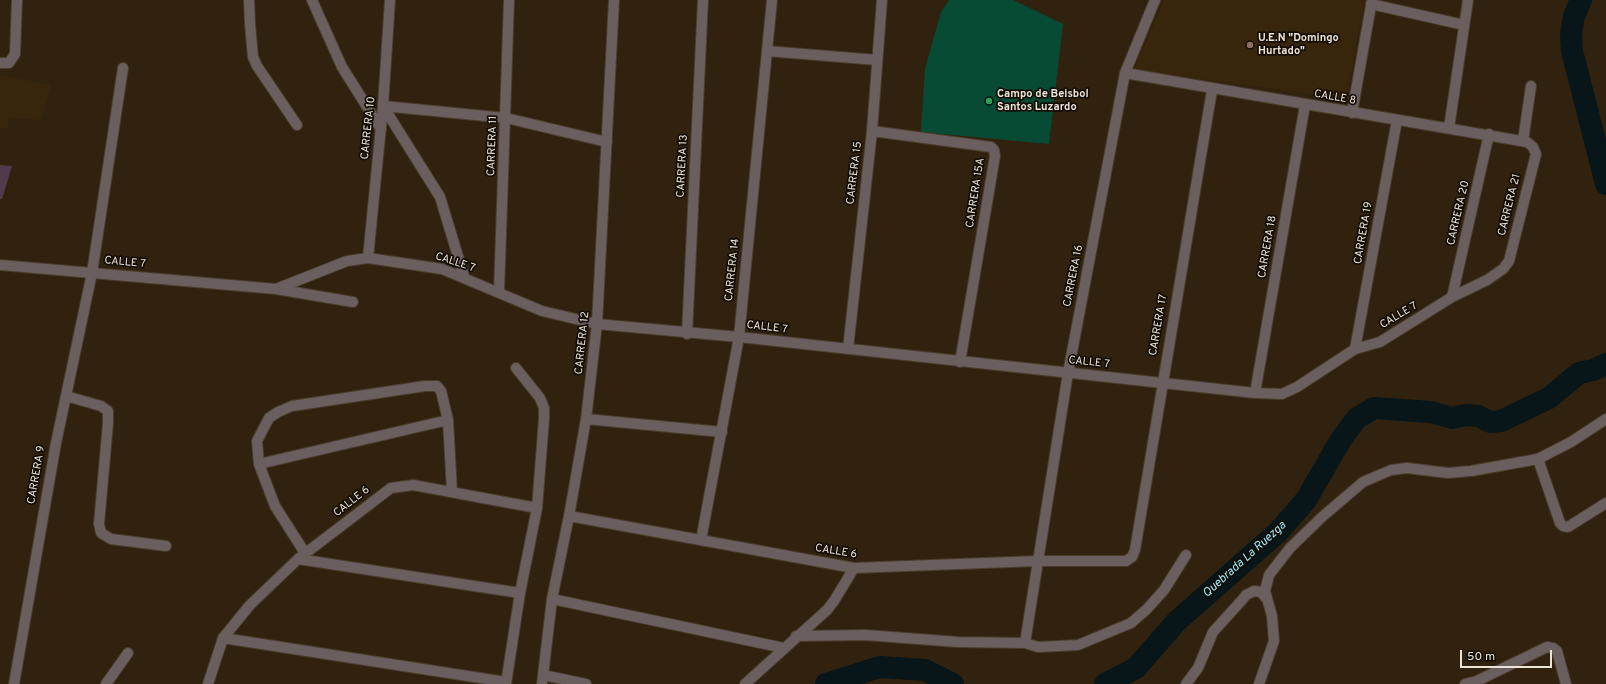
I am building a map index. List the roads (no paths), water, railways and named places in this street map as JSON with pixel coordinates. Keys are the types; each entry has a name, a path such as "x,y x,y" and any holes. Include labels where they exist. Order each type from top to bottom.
{"street":[{"path":"0,63 9,63 15,54 17,0"},
{"path":"249,0 253,57 257,66 297,125"},
{"path":"312,0 342,67 381,129"},
{"name":"CARRERA 10","path":"368,258 383,106 390,0"},
{"name":"CARRERA 11","path":"499,292 509,0"},
{"name":"CARRERA 12","path":"543,679 552,599 569,516 586,418 597,324 614,0"},
{"name":"CARRERA 13","path":"687,334 703,0"},
{"name":"CARRERA 14","path":"701,540 739,337 772,0"},
{"name":"CARRERA 15","path":"848,349 872,131 882,0"},
{"name":"CARRERA 16","path":"1025,643 1068,373 1124,73 1155,0"},
{"path":"1449,128 1468,0"},
{"path":"1352,113 1371,2 1464,25"},
{"path":"767,51 877,60"},
{"name":"CARRERA 9","path":"14,684 35,556 66,396 92,273 123,68"},
{"name":"CALLE 8","path":"1124,73 1212,90 1489,134 1523,141"},
{"path":"1523,141 1531,86"},
{"name":"CARRERA 17","path":"1126,561 1132,557 1135,550 1161,383 1212,90"},
{"name":"CARRERA 18","path":"1255,394 1305,105"},
{"path":"383,106 506,118 607,142"},
{"path":"383,106 440,197 464,276"},
{"name":"CARRERA 19","path":"1355,349 1397,120"},
{"name":"CARRERA 15A","path":"872,131 991,148 994,150 995,156 960,362"},
{"name":"CARRERA 20","path":"1452,297 1489,134"},
{"name":"CARRERA 21","path":"1509,261 1536,154 1533,147 1523,141"},
{"name":"CALLE 7","path":"0,265 276,289 347,261 368,258 442,269 464,276 542,312 597,324 687,334 739,337 1255,394 1282,394 1289,392 1355,349 1380,342 1452,297 1487,280 1503,269 1509,261"},
{"path":"276,289 353,302"},
{"path":"208,684 223,638 506,683 520,593 537,508 544,408 540,398 516,368"},
{"path":"452,492 448,420 441,391 437,386 432,385 292,406 269,418 257,441 259,464 276,506 302,556 520,593"},
{"path":"66,396 101,406 108,411 99,524 101,534 111,539 166,546"},
{"path":"586,418 722,432"},
{"path":"1259,684 1274,641 1272,616 1266,598 1265,585 1269,575 1290,548 1322,517 1363,482 1391,470 1407,468 1448,473 1463,472 1538,459 1570,442 1606,419"},
{"path":"259,464 448,420"},
{"path":"1538,459 1560,524 1563,526 1568,526 1606,503"},
{"name":"CALLE 6","path":"223,638 250,605 302,556 391,488 413,485 537,508"},
{"name":"CALLE 6","path":"569,516 854,568 1037,561 1126,561"},
{"path":"796,636 865,635 958,642 1025,643 1038,647 1078,645 1131,624 1164,590 1186,555"},
{"path":"745,684 796,636 827,610 854,568"},
{"path":"1186,684 1198,668 1213,632 1246,595 1254,591 1261,592 1266,598"},
{"path":"552,599 784,648"},
{"path":"1465,684 1477,682 1547,647 1554,648 1557,651 1566,684"},
{"path":"106,684 128,653"},
{"path":"543,679 586,684"}],"waterway":[{"name":"Quebrada La Ruezga","path":"1581,0 1574,16 1571,34 1572,51 1606,184"},
{"name":"Quebrada La Ruezga","path":"1105,684 1136,668 1177,621 1278,532 1306,500 1340,441 1357,418 1374,408 1431,412 1452,418 1466,415 1478,416 1490,422 1501,421 1549,398 1579,373 1593,370 1606,364"},
{"name":"Quebrada La Ruezga","path":"826,684 880,667 925,670 953,684"}],"place":[{"name":"U.E.N \"Domingo Hurtado\"","path":"1250,45"},
{"name":"Campo de Beisbol Santos Luzardo","path":"989,101"}]}
